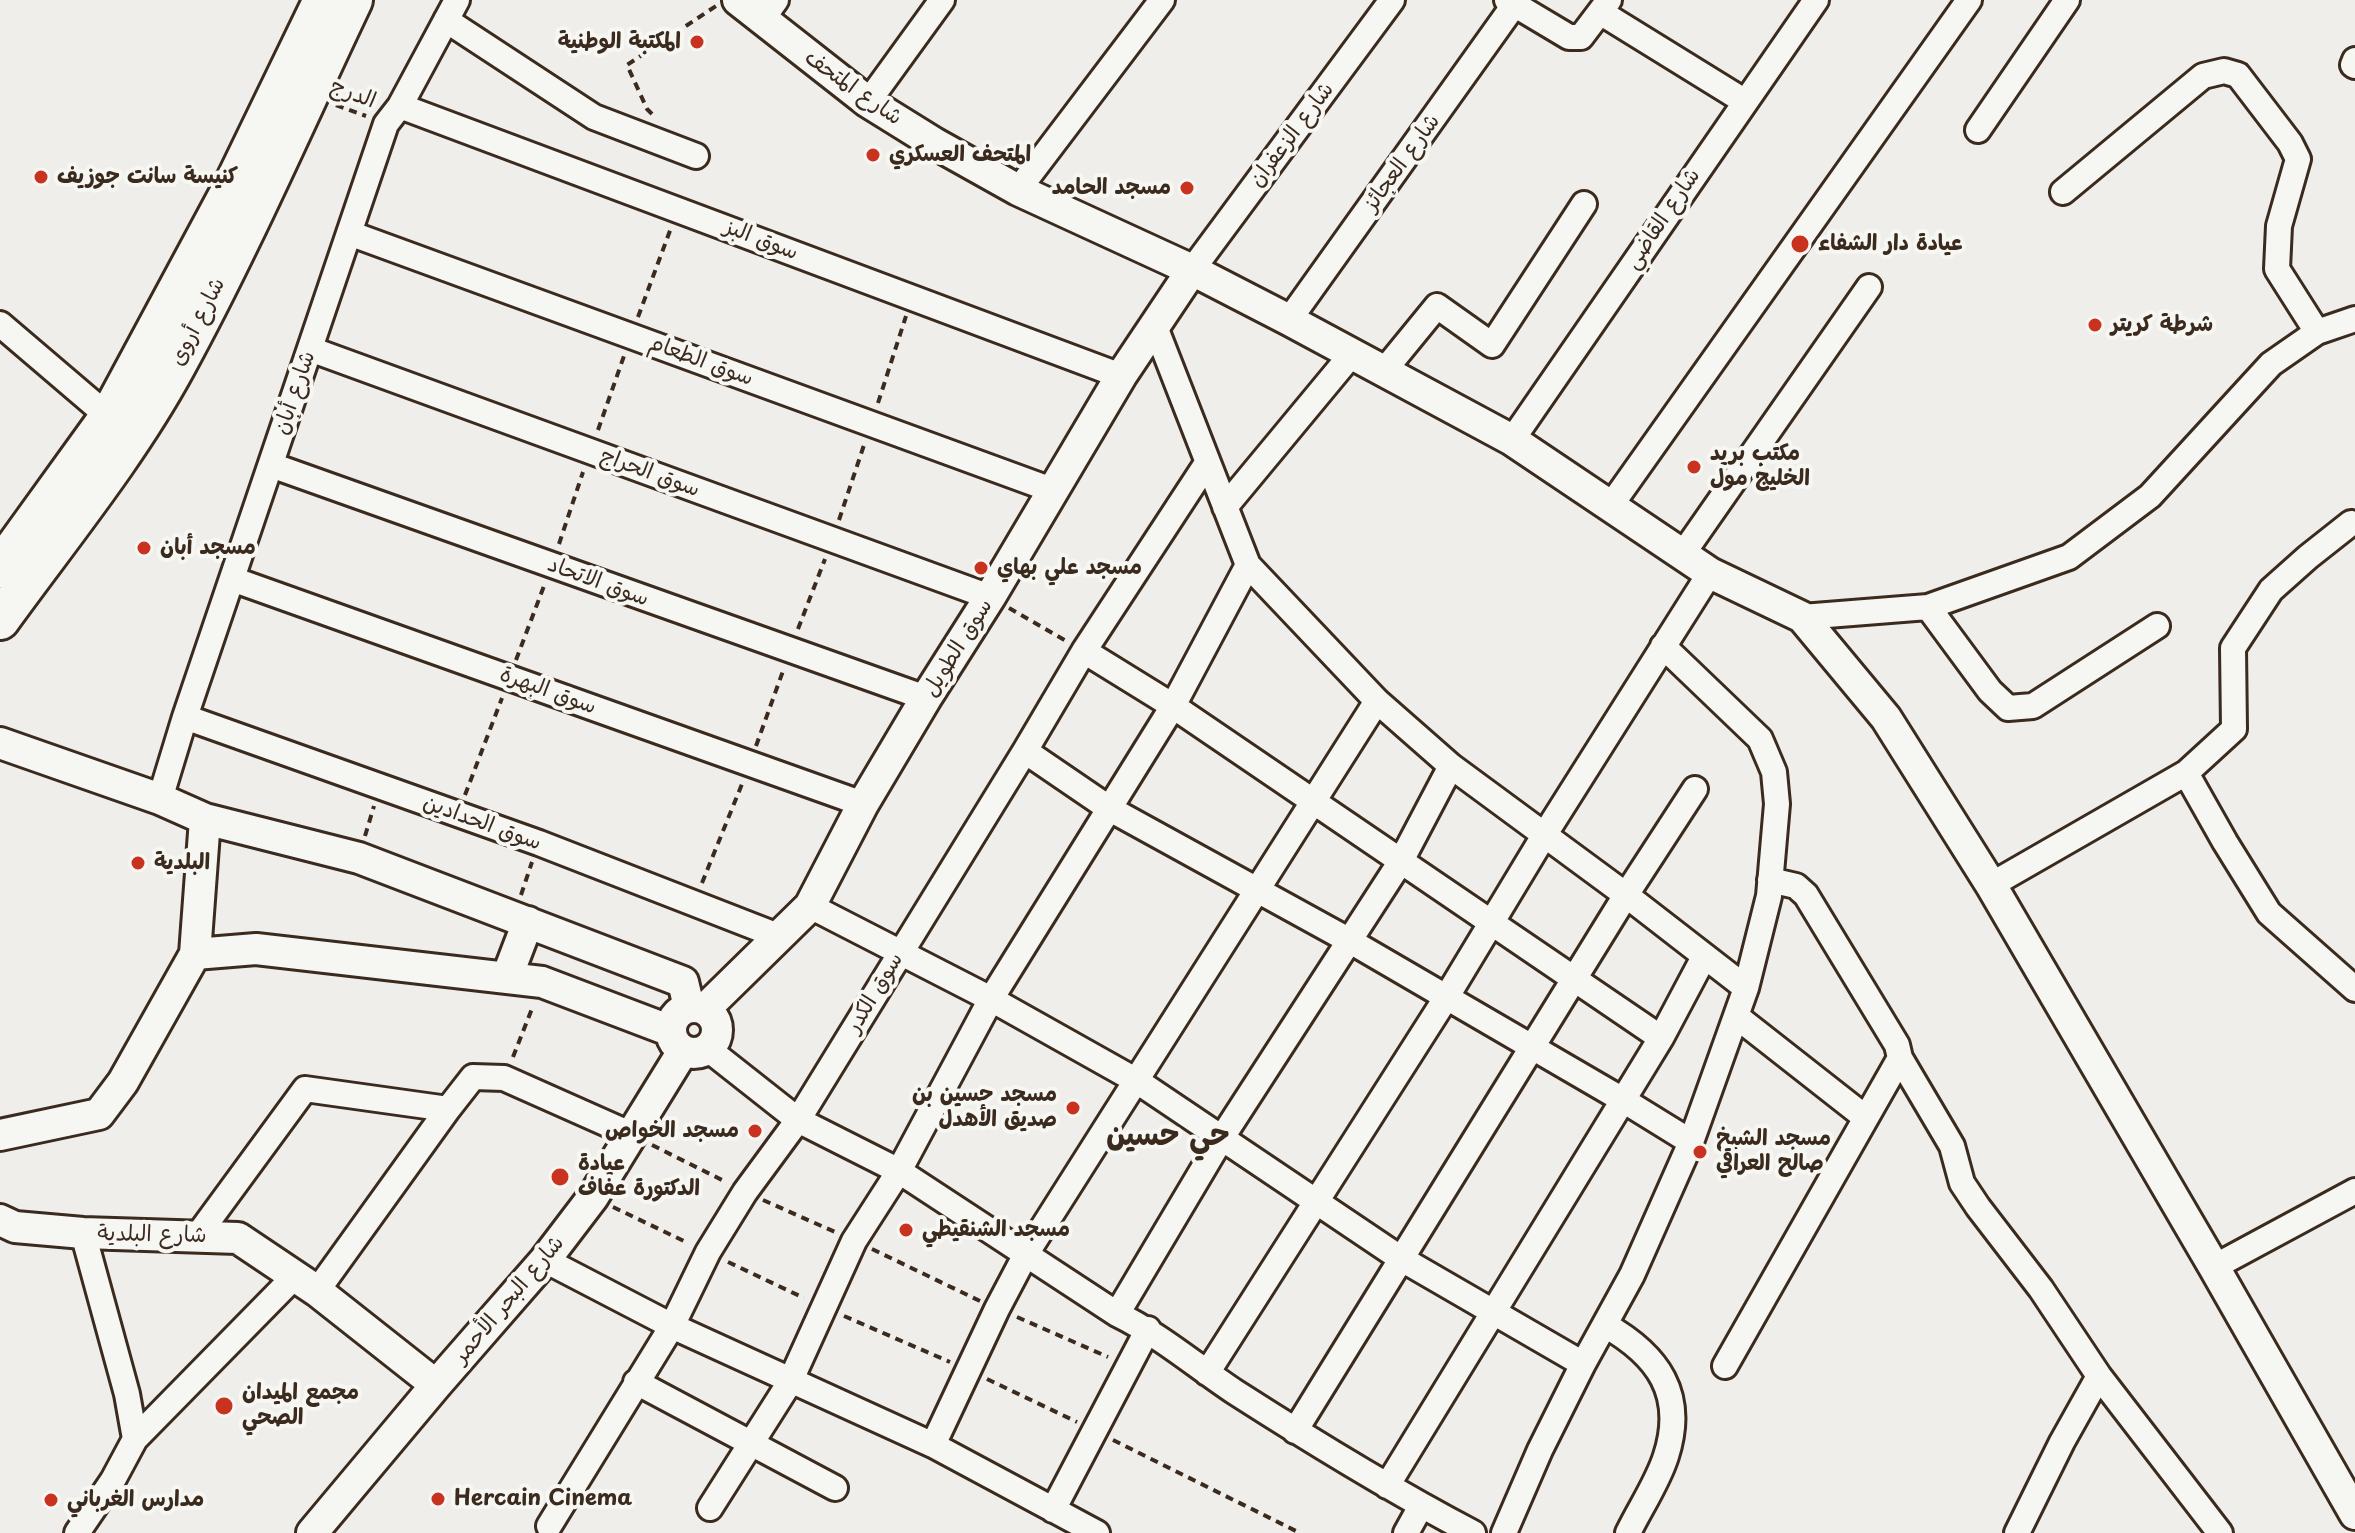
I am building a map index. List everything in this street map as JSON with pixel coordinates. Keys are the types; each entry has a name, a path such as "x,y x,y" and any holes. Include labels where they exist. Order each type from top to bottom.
{"main road":[{"name":"شارع أروى","path":"0,620 122,425 323,0"},
{"name":"شارع أروى","path":"0,568 175,367 257,206 353,0"}],"street":[{"name":"شارع المتحف","path":"738,0 769,10 868,102 934,143 1018,190 1192,270 1512,440 1710,573 1802,617"},
{"path":"868,102 942,0"},
{"path":"1018,190 1162,0"},
{"name":"شارع الزعفران","path":"1192,270 1392,0"},
{"name":"شارع القاضي","path":"1512,440 1816,0"},
{"path":"1609,508 1969,0"},
{"path":"1978,130 2067,0"},
{"path":"1510,3 1569,37 1581,37 1605,6 1744,101"},
{"name":"شارع العجائز","path":"1289,320 1510,3"},
{"path":"452,10 594,117 696,156"},
{"name":"شارع أبان","path":"160,799 349,233 393,115 452,10"},
{"path":"2063,192 2203,76 2224,71 2238,75 2290,143 2298,159 2279,226 2277,269 2317,332"},
{"name":"سوق البز","path":"393,115 678,209 1121,376"},
{"path":"1383,372 1437,306 1492,345 1584,204"},
{"name":"سوق الطعام","path":"349,233 1052,490"},
{"name":"سوق الطويل","path":"697,1008 810,906 863,804 926,698 990,597 1121,376 1192,270"},
{"path":"1682,555 1869,287"},
{"path":"1802,617 1928,607 2069,557 2150,496 2271,364 2317,332 2355,319"},
{"path":"0,324 122,425"},
{"path":"1154,324 1248,565 1377,701 1451,766 1746,988"},
{"name":"سوق الحراج","path":"310,349 990,597"},
{"path":"1225,507 1351,355"},
{"name":"سوق الكدر","path":"549,1526 672,1326 708,1252 745,1192 798,1120 1084,651 1207,463"},
{"name":"سوق الاتحاد","path":"271,465 926,698"},
{"path":"1991,885 2186,773 2234,729 2233,648 2271,590 2351,523"},
{"path":"710,1508 790,1382 854,1241 899,1171 991,999 1173,706 1248,565"},
{"path":"1207,1373 1446,998 1490,922 1710,573"},
{"name":"سوق البهرة","path":"232,579 863,804"},
{"path":"1928,607 1990,691 2008,708 2033,706 2157,626"},
{"path":"1802,617 1886,718 1991,885 2355,1514"},
{"path":"1504,1533 1540,1450 1632,1275 1691,1142 1746,988 1770,880 1777,804 1774,772 1760,739 1663,646"},
{"path":"1084,651 1173,706 1661,1038"},
{"path":"933,1445 1026,1254 1377,701"},
{"name":"سوق الحدادين","path":"185,717 539,843 778,936"},
{"path":"0,743 160,799 205,819 359,858 683,982 697,1008 711,1014 717,1028 713,1043 687,1043"},
{"path":"1025,751 1110,809 1350,941 1691,1142"},
{"path":"1117,1314 1221,1139 1401,861 1451,766"},
{"path":"2186,773 2269,913 2355,989"},
{"path":"1295,1431 1626,895 1695,789"},
{"path":"0,1135 99,1114 123,1082 195,954 205,819"},
{"path":"1770,880 1796,886 1806,895 1897,1045 1900,1058 1952,1146 1962,1183 2041,1289 2099,1376 2220,1533"},
{"path":"810,906 991,999 1137,1081 1400,1258 1583,1364"},
{"path":"507,977 521,919"},
{"path":"195,954 256,949 542,982 687,1043 798,1120 899,1171 1117,1314 1148,1329 1207,1373 1295,1431 1421,1506 1473,1533"},
{"path":"1387,1486 1661,1038 1704,957"},
{"path":"687,1043 675,1016 697,1008"},
{"path":"1736,1016 1866,1118"},
{"name":"شارع البحر الأحمر","path":"312,1533 545,1260 593,1197 687,1043"},
{"path":"1725,1366 1900,1058"},
{"path":"77,1533 113,1480 135,1439 306,1284 473,1077 504,1078 630,1134"},
{"path":"198,1235 305,1089 448,1109"},
{"path":"2214,1267 2355,1191"},
{"name":"شارع البلدية","path":"0,1220 15,1227 83,1233 238,1238 306,1284 436,1385"},
{"path":"83,1233 127,1394 135,1439"},
{"path":"545,1260 672,1326 933,1445 1097,1533"},
{"path":"1605,1325 1629,1338 1657,1365 1675,1411 1666,1456 1628,1533"},
{"path":"1053,1510 1148,1329"},
{"path":"2017,1533 2099,1376"},
{"path":"636,1382 835,1488"},
{"path":"1406,1533 1421,1506"}],"path":[{"path":"657,118 647,109 627,65 725,0"},
{"name":"الدرج","path":"308,94 393,115"},
{"path":"457,814 510,678 678,209"},
{"path":"694,904 832,540 912,297"},
{"path":"990,597 1084,651"},
{"path":"359,858 380,786"},
{"path":"521,919 539,843"},
{"path":"504,1078 542,982"},
{"path":"630,1134 745,1192 1128,1366"}],"place":[{"name":"المكتبة الوطنية","path":"697,42"},
{"name":"المتحف العسكري","path":"873,155"},
{"name":"كنيسة سانت جوزيف","path":"41,177"},
{"name":"مسجد الحامد","path":"1187,188"},
{"name":"عيادة دار الشفاء","path":"1800,244"},
{"name":"شرطة كريتر","path":"2095,325"},
{"name":"مكتب بريد الخليج مول","path":"1694,467"},
{"name":"مسجد أبان","path":"144,548"},
{"name":"مسجد علي بهاي","path":"981,568"},
{"name":"البلدية","path":"138,863"},
{"name":"مسجد حسين بن صديق الأهدل","path":"1073,1108"},
{"name":"مسجد الخواص","path":"755,1131"},
{"name":"مسجد الشيخ صالح العراقي","path":"1700,1152"},
{"name":"عيادة الدكتورة عفاف","path":"560,1177"},
{"name":"مسجد الشنقيطي","path":"906,1230"},
{"name":"مجمع الميدان الصحي","path":"224,1406"},
{"name":"Hercain Cinema","path":"438,1499"},
{"name":"مدارس الغرباني","path":"51,1500"}],"district":[{"name":"حي حسين","path":"1168,1137"}]}
